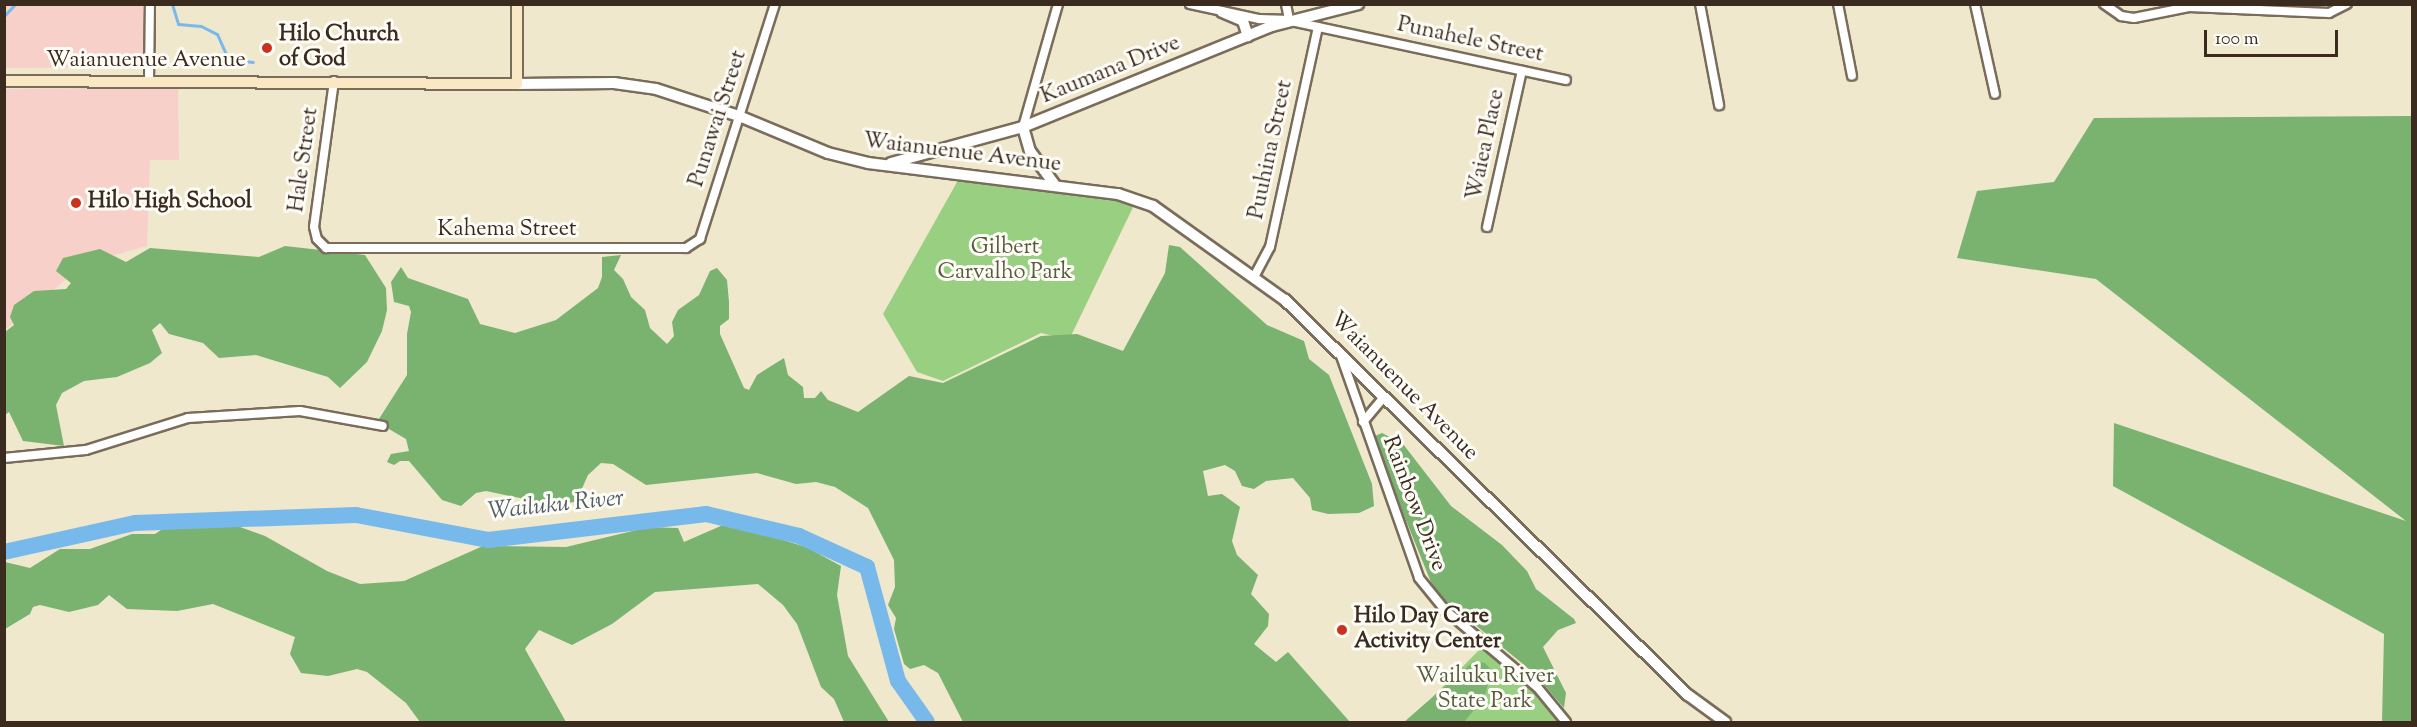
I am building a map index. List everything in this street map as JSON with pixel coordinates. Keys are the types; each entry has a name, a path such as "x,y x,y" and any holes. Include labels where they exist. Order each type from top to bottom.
{"main road":[{"path":"517,4 517,84"},
{"name":"Waianuenue Avenue","path":"4,81 334,81 517,84"}],"street":[{"path":"149,81 150,4"},
{"name":"Punawai Street","path":"695,244 775,4"},
{"path":"1055,185 1039,168 1023,127 1058,4"},
{"name":"Punahele Street","path":"1190,4 1222,12 1289,21 1566,81"},
{"path":"1286,4 1289,21"},
{"name":"Kaumana Drive","path":"875,164 901,162 1023,127 1248,36 1289,21 1358,4"},
{"path":"1700,4 1719,105"},
{"path":"1838,4 1852,76"},
{"path":"1975,4 1995,94"},
{"path":"2104,4 2121,16 2134,18 2188,7 2329,13 2346,4"},
{"path":"1222,12 1243,21 1248,36"},
{"name":"Puuhina Street","path":"1254,277 1270,247 1318,27"},
{"name":"Waiea Place","path":"1487,227 1521,71"},
{"name":"Hale Street","path":"319,243 314,227 334,81"},
{"name":"Waianuenue Avenue","path":"517,84 614,83 656,89 739,116 828,153 875,164 1118,194 1152,206 1254,277 1340,351 1688,695 1725,723"},
{"name":"Kahema Street","path":"319,243 334,250 686,248 695,244"},
{"name":"Rainbow Drive","path":"1340,351 1412,563 1431,596 1538,688 1566,723"},
{"path":"1363,422 1384,397"},
{"path":"4,458 86,450 188,418 300,411 383,426"}],"shaded area":[{"path":"4,5 147,5 148,52 139,67 5,68"},
{"name":"Hilo High School","path":"178,87 179,160 150,160 147,246 86,263 5,330 5,89"}],"green space":[{"path":"2412,116 2412,722 2382,722 2384,634 2113,486 2114,423 2406,521 2096,279 1957,258 1977,191 2054,182 2094,118"},
{"name":"Gilbert Carvalho Park","path":"961,175 1137,199 1069,340 1041,333 943,381 917,372 883,314"},
{"path":"1169,245 1180,247 1267,325 1304,341 1309,359 1329,375 1372,484 1374,506 1359,513 1328,514 1312,510 1310,498 1293,478 1266,481 1254,489 1242,486 1235,471 1225,465 1203,471 1208,496 1222,494 1240,507 1232,541 1237,555 1258,575 1251,594 1269,614 1268,626 1254,644 1276,662 1288,652 1350,722 963,722 938,673 924,665 910,669 904,664 894,629 896,618 888,605 895,587 894,560 868,508 835,487 816,482 796,484 757,473 646,485 613,464 601,463 588,475 576,502 549,504 486,491 476,493 461,506 442,500 409,461 400,461 394,465 387,462 391,454 409,451 406,439 377,422 407,375 407,334 411,312 409,306 394,302 391,282 401,267 408,278 468,299 480,324 515,333 556,320 598,288 602,277 602,257 621,255 614,270 623,279 631,297 645,310 650,328 667,344 674,336 672,322 678,310 699,295 710,271 717,268 727,280 729,302 729,319 720,326 720,334 744,388 749,390 757,375 784,358 788,375 803,387 804,398 815,398 821,391 828,400 858,412 909,376 943,383 1041,336 1077,334 1123,351 1165,273"},
{"path":"285,246 365,255 386,288 387,310 382,331 367,362 340,388 328,377 256,355 219,358 203,343 169,334 160,323 152,330 162,353 150,363 117,377 84,381 62,393 56,405 64,446 23,441 9,412 5,415 5,332 14,325 10,317 14,305 34,291 66,289 71,283 56,271 63,258 100,249 126,262 150,248 259,257"},
{"path":"1382,433 1403,444 1451,506 1502,545 1527,571 1536,589 1574,619 1576,623 1558,630 1543,647 1566,693 1564,708 1535,674 1435,592 1375,444 1375,436"},
{"path":"205,525 240,527 265,536 327,571 360,584 404,581 483,546 566,547 649,527 678,528 684,542 723,525 733,525 806,547 841,566 837,595 848,656 889,722 844,722 834,699 821,687 797,624 783,605 758,584 655,592 612,624 572,645 539,630 525,649 566,722 420,722 406,703 367,672 357,669 328,676 301,673 290,654 295,637 213,604 177,611 127,609 109,595 98,605 69,612 40,605 33,607 30,614 5,629 5,562 30,568 60,549 90,549 132,534 155,534 164,528"},
{"name":"Wailuku River State Park","path":"1483,646 1535,692 1559,722 1408,722"},
{"path":"1474,661 1485,663 1492,671 1484,698 1464,722 1404,722"}],"waterway":[{"path":"4,16 15,4"},
{"path":"172,4 178,24 201,26 217,34 228,59 253,62"},
{"name":"Wailuku River","path":"4,552 135,523 356,515 488,540 706,514 799,536 867,567 898,681 927,722"}],"place":[{"name":"Hilo Church of God","path":"267,48"},
{"name":"Hilo High School","path":"76,203"},
{"name":"Hilo Day Care Activity Center","path":"1342,630"}]}
